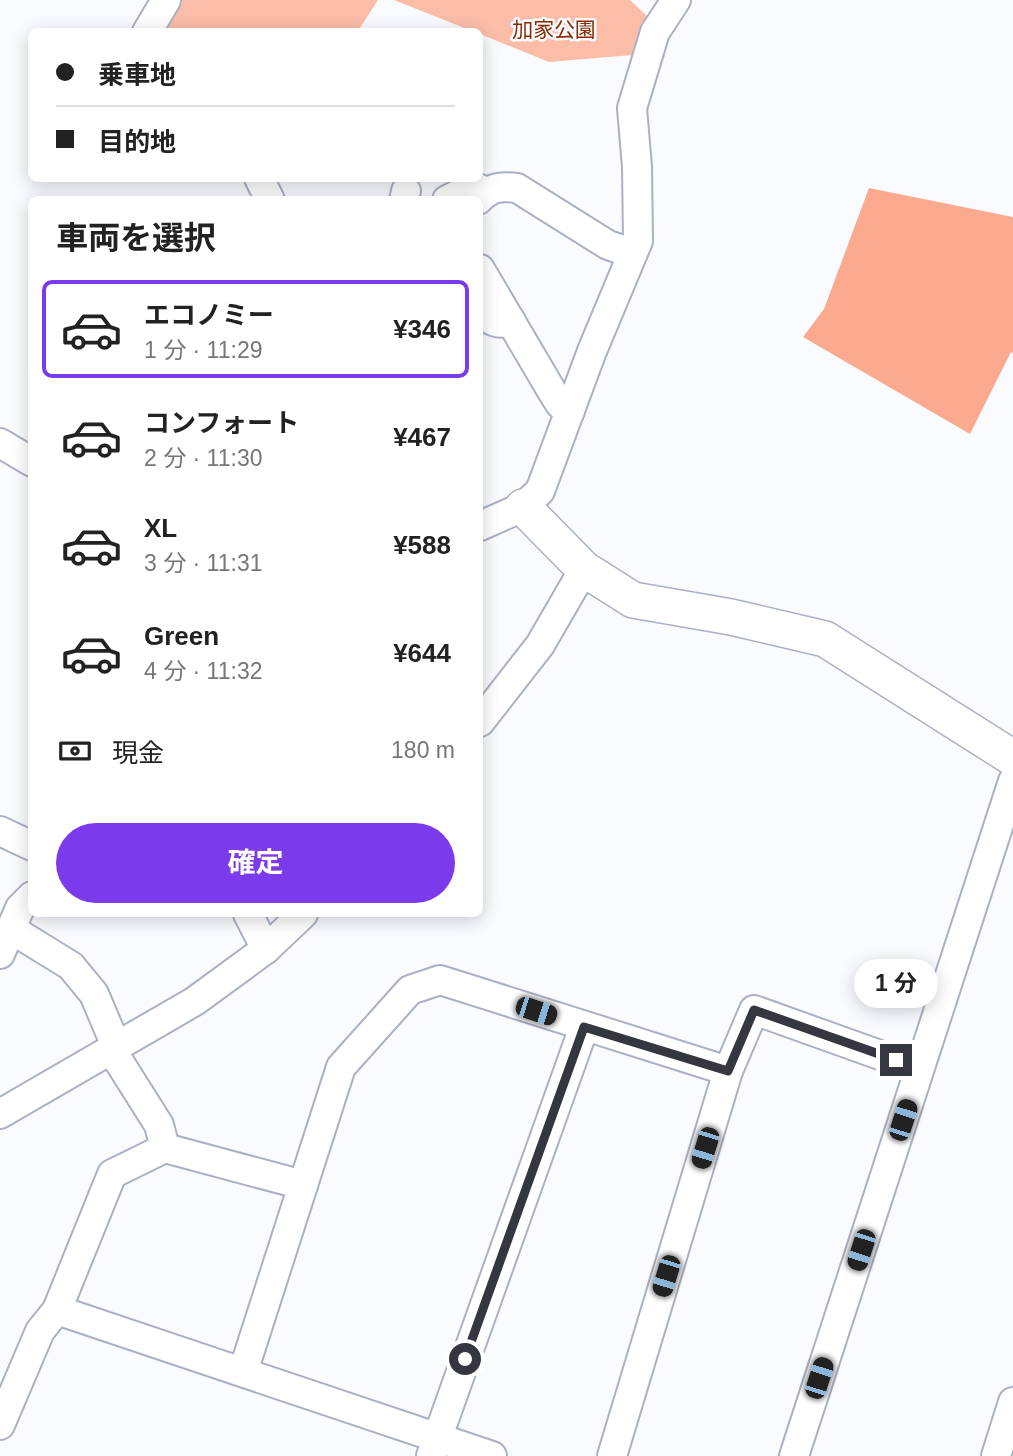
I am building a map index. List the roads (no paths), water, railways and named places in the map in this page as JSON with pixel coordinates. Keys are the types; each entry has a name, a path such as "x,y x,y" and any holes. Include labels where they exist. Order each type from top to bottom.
{"street":[{"path":"149,28 166,0"},
{"path":"483,521 523,507 540,491 638,241 637,167 632,108 655,32 676,0"},
{"path":"455,196 478,188 481,196 499,186 517,188 608,245 632,253"},
{"path":"483,274 560,404 570,411"},
{"path":"483,315 502,324 511,321"},
{"path":"0,443 28,459"},
{"path":"523,507 584,569 633,600 731,617 825,639 1013,758"},
{"path":"483,718 540,645 584,569"},
{"path":"794,1456 1013,781"},
{"path":"0,831 28,844"},
{"path":"28,900 20,908 5,942 71,967 94,994 114,1048 159,1125 165,1148"},
{"path":"250,917 266,949"},
{"path":"0,1114 195,1001 266,949 300,917"},
{"path":"243,1372 341,1068 411,990 440,980 728,1071"},
{"path":"612,1456 728,1071 754,1010 919,1069"},
{"path":"435,1446 584,1027"},
{"path":"0,1425 40,1331 57,1310 112,1174 165,1148 303,1185"},
{"path":"57,1310 243,1372 435,1446 492,1456"},
{"path":"996,1456 1013,1402"}],"park label":[{"name":"加家公園","path":"554,30"}]}
